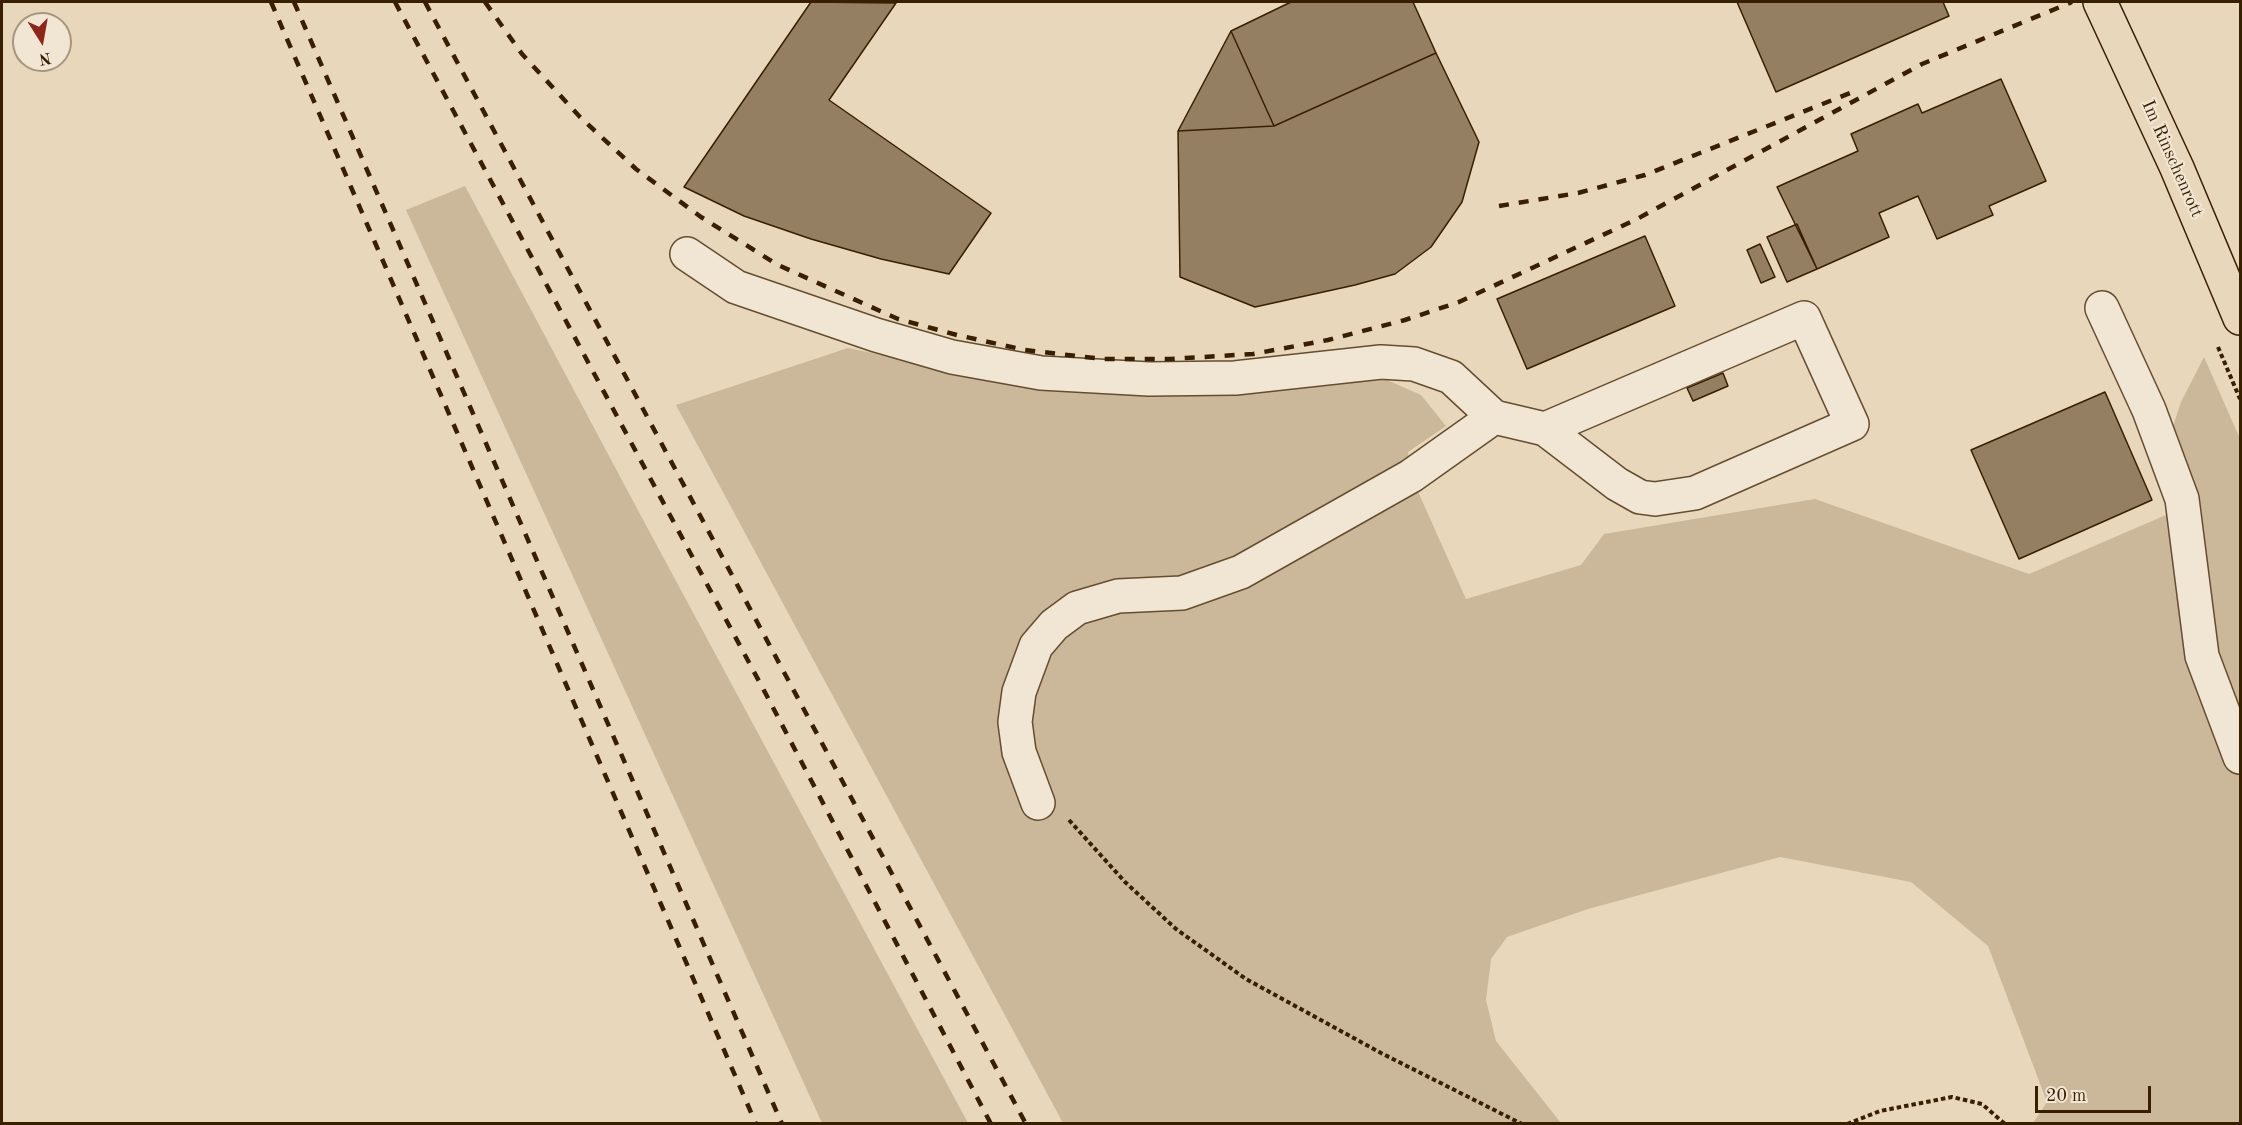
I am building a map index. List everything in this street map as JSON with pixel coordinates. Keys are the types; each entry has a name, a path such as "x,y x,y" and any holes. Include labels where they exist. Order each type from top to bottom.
{"main road":[{"name":"Im Rinschenrott","path":"2100,2 2177,168 2241,318"}],"lane":[{"path":"687,254 736,287 876,335 963,359 1041,374 1158,380 1235,378 1381,362 1414,364 1451,376 1494,417 1545,429 1617,484 1640,497 1655,499 1695,493 1852,424 1804,318 1545,429"},
{"path":"2102,308 2149,410 2182,499 2202,656 2241,757"},
{"path":"1050,807 1019,752 1016,715 1021,683 1030,659 1036,646 1054,625 1077,608 1102,599 1182,593 1241,572 1411,476 1494,417"}],"path":[{"path":"1050,807 1176,929 1246,979 1360,1042 1521,1124"},
{"path":"1847,1124 1891,1108 1952,1097 1982,1104 2005,1124"}],"shaded area":[{"path":"465,186 968,1123 822,1123 406,210"},
{"path":"848,348 921,363 1380,377 1421,395 1446,426 1408,452 1411,476 1466,599 1581,565 1604,534 1815,499 2029,574 2173,512 2170,435 2181,402 2204,357 2240,439 2240,1123 2033,1123 2047,1102 1988,946 1911,882 1780,857 1588,909 1507,937 1491,959 1486,1000 1496,1041 1561,1123 1063,1123 676,405"}],"building":[{"path":"811,2 896,3 829,100 991,213 949,274 881,259 811,239 744,216 684,187"},
{"path":"1291,2 1413,2 1436,53 1274,126 1231,31"},
{"path":"1737,2 1943,2 1949,16 1776,92"},
{"path":"1231,31 1274,126 1178,131"},
{"path":"1436,53 1479,142 1462,202 1431,247 1395,274 1255,307 1180,277 1178,131 1274,126"},
{"path":"2001,79 2046,181 1989,206 1993,215 1937,239 1918,196 1879,213 1889,237 1817,269 1777,187 1858,151 1851,134 1918,104 1922,113"},
{"path":"1797,224 1817,269 1787,282 1767,237"},
{"path":"1645,236 1675,306 1527,369 1497,299"},
{"path":"1760,244 1775,277 1761,283 1747,250"},
{"path":"1723,373 1728,386 1693,401 1687,388"},
{"path":"2105,392 2152,500 2019,559 1971,450"}],"railway":[{"path":"271,2 756,1124"},
{"path":"294,2 782,1124"},
{"path":"395,2 768,698 991,1124"},
{"path":"425,2 1026,1124"},
{"path":"485,2 522,54 580,117 636,169 701,217 778,265 898,319 1025,350 1103,359 1170,359 1253,354 1328,340 1405,320 1459,302 1637,219 1922,64 2072,2"},
{"path":"1499,206 1578,193 1645,175 1855,91"}]}
